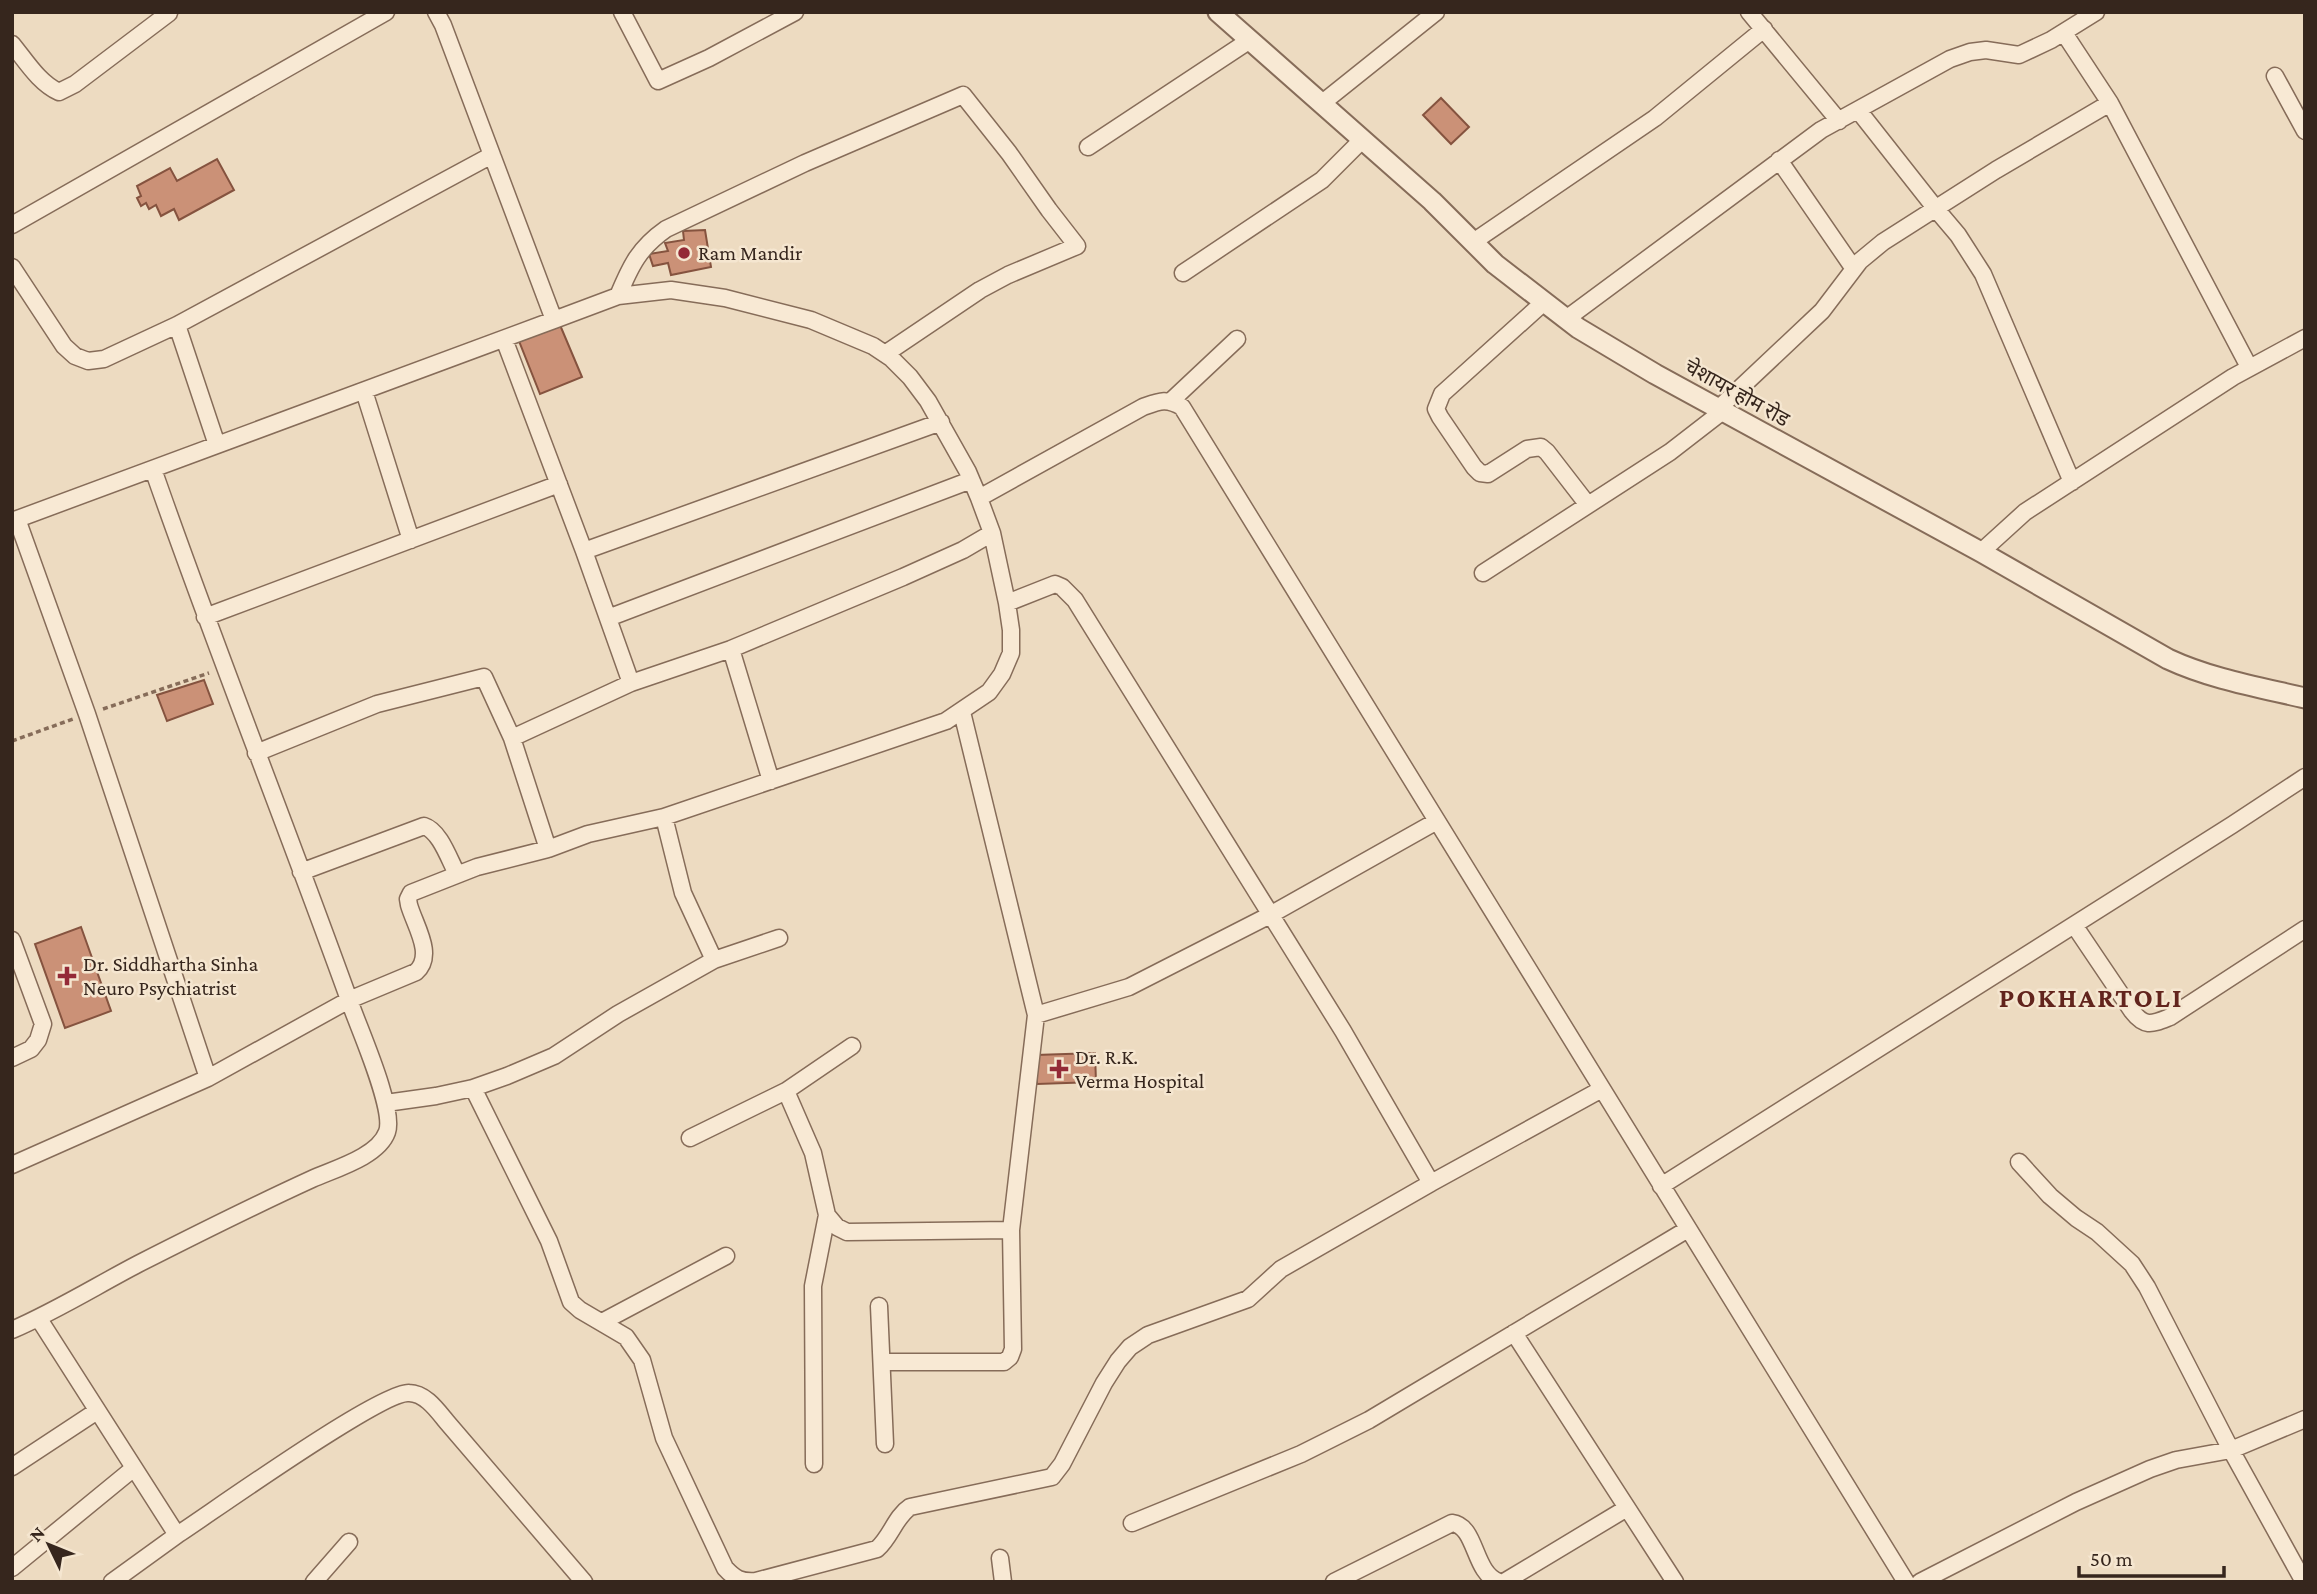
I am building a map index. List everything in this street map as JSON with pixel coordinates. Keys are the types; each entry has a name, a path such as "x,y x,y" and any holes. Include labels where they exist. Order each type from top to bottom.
{"street":[{"path":"12,225 386,12"},
{"path":"436,12 443,24 554,320"},
{"path":"622,12 658,81 709,58 795,12"},
{"name":"चेशायर होम रोड","path":"1218,12 1432,201 1494,264 1566,319 1655,374 1980,552 2124,636 2192,671 2305,698"},
{"path":"1321,104 1436,12"},
{"path":"1749,12 1839,121"},
{"path":"1566,319 1821,130 1950,59 1986,50 2019,55 2064,33 2096,12"},
{"path":"12,44 42,80 50,88 60,92 75,84 169,13"},
{"path":"1473,242 1655,118 1764,29"},
{"path":"2064,33 2110,103 2249,367"},
{"path":"1088,147 1250,40"},
{"path":"2275,76 2305,131"},
{"path":"618,296 639,252 666,229 805,163 963,95 1077,246 980,290 885,354"},
{"path":"1483,573 1670,452 1721,410 1822,311 1853,269 1883,242 1996,170 2110,103"},
{"path":"1858,110 1958,235 1983,274 2072,482"},
{"path":"1184,273 1322,180 1362,140"},
{"path":"12,267 64,346 75,356 88,361 104,359 177,325 492,155"},
{"path":"1779,160 1853,269"},
{"path":"12,1165 208,1078 349,1000 419,968 425,959 425,951 409,905 409,895 426,885 548,849 588,834 664,817 946,722 989,692 1011,653 1007,603 992,533 971,480 940,422 910,377 885,354 844,332 811,320 725,298 671,290 618,296 15,520 87,714 208,1078"},
{"path":"1543,303 1442,394 1436,409 1480,473 1488,474 1527,449 1541,447 1588,505"},
{"path":"177,325 217,445"},
{"path":"1980,552 2025,512 2249,367 2305,338"},
{"path":"504,339 631,683"},
{"path":"1171,401 1237,339"},
{"path":"364,391 411,540"},
{"path":"979,498 1143,407 1158,401 1171,401 1182,407 1906,1582"},
{"path":"584,551 940,422"},
{"path":"12,1330 197,1235 374,1150 387,1132 389,1122 386,1103 349,1000 205,617 153,469"},
{"path":"608,618 971,480"},
{"path":"205,617 559,485"},
{"path":"512,738 631,683 731,649 904,577 963,550 992,533"},
{"path":"1007,603 1055,584 1069,592 1343,1031 1431,1183"},
{"path":"731,649 771,781"},
{"path":"256,753 377,704 484,677 512,738 548,849"},
{"path":"882,1362 998,1362 1007,1360 1013,1349 1011,1230 1036,1015 962,712"},
{"path":"1661,1186 2305,777"},
{"path":"664,817 683,893 714,960"},
{"path":"1036,1015 1129,987 1270,915 1437,821"},
{"path":"301,872 428,826 435,832 457,874"},
{"path":"2074,925 2132,1011 2140,1021 2148,1024 2170,1017 2305,929"},
{"path":"386,1103 473,1088 554,1056 618,1014 714,960 779,937"},
{"path":"12,940 43,1024 38,1040 31,1049 12,1058"},
{"path":"690,1138 786,1091 852,1046"},
{"path":"473,1088 550,1241 570,1302 626,1337 636,1349 642,1360 664,1438 725,1568 737,1580 756,1581 877,1549 903,1512 910,1507 1052,1477 1062,1464 1104,1383 1130,1347 1147,1335 1248,1299 1275,1272 1601,1089"},
{"path":"786,1091 813,1153 827,1215 813,1286 814,1464"},
{"path":"2019,1163 2050,1196 2097,1232 2132,1264 2147,1287 2231,1450 2304,1582"},
{"path":"827,1215 837,1227 847,1231 1011,1230"},
{"path":"1132,1523 1301,1454 1369,1420 1688,1230"},
{"path":"602,1322 726,1256"},
{"path":"879,1306 885,1444"},
{"path":"38,1319 177,1535"},
{"path":"1514,1333 1675,1582"},
{"path":"112,1582 177,1535 337,1429 397,1394 408,1392 429,1402 584,1582"},
{"path":"12,1468 97,1411"},
{"path":"1920,1582 2076,1502 2150,1469 2194,1456 2231,1450 2305,1419"},
{"path":"12,1568 134,1468"},
{"path":"1334,1582 1452,1523 1466,1531 1487,1574 1501,1582 1627,1508"},
{"path":"314,1582 349,1542"},
{"path":"1000,1558 1003,1582"}],"path":[{"path":"12,741 224,667"}],"building":[{"path":"1441,98 1469,127 1451,144 1423,115"},
{"path":"217,159 234,190 179,220 174,209 161,216 156,205 149,209 146,203 141,206 137,198 141,196 137,186 170,168 177,181"},
{"name":"Ram Mandir","path":"705,230 711,267 671,275 668,263 653,266 649,254 668,251 665,243 684,240 683,231"},
{"path":"560,325 582,377 540,394 519,341"},
{"path":"204,680 213,704 167,721 157,695"},
{"path":"81,927 111,1011 65,1028 35,944"},
{"path":"1095,1053 1096,1082 1037,1084 1036,1055"}],"place":[{"name":"Ram Mandir","path":"684,253"},
{"name":"Dr. Siddhartha Sinha Neuro Psychiatrist","path":"67,976"},
{"name":"Dr. R.K. Verma Hospital","path":"1059,1069"}],"district":[{"name":"POKHARTOLI","path":"2091,997"}]}
